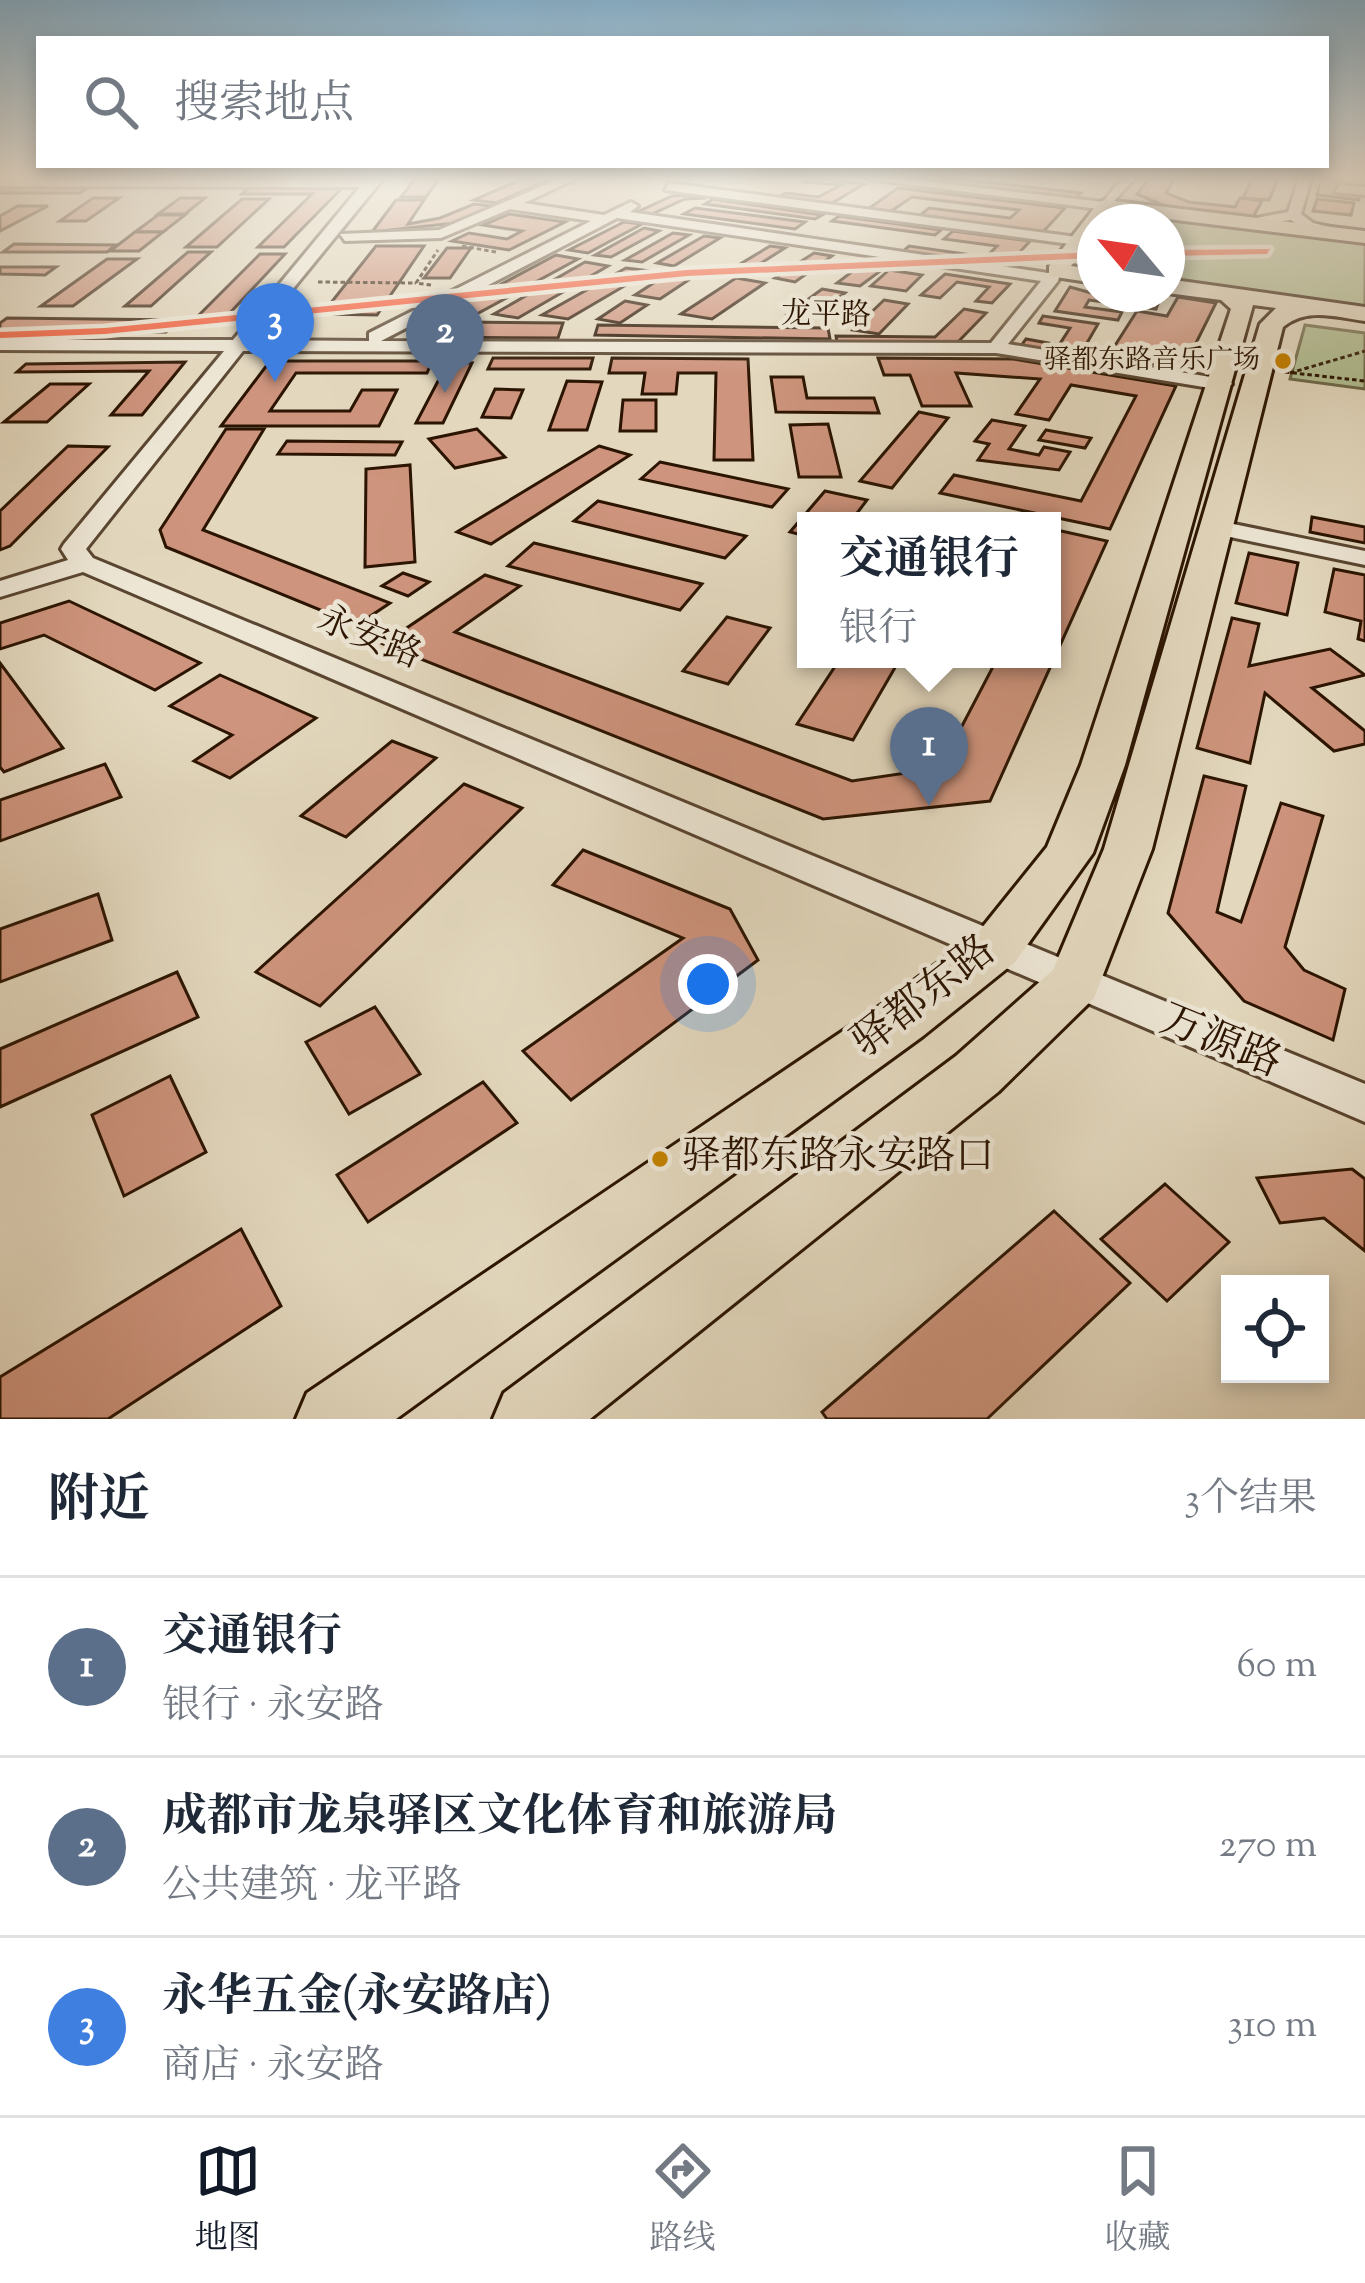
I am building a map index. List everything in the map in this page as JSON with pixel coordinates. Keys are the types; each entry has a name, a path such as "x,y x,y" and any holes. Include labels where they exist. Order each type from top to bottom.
{"highway":[{"path":"1054,275 1074,245"},
{"path":"1054,275 1077,276"},
{"name":"驿都东路","path":"1185,289 1342,310"},
{"name":"驿都东路","path":"334,1419 903,1020 996,948 1069,853 1257,376 1243,308 1228,295"},
{"name":"驿都东路","path":"530,1419 977,1074 1075,983 1128,849 1276,316 1290,309 1342,310"}],"street":[{"path":"0,589 84,563 330,245"},
{"path":"253,343 339,245"},
{"path":"375,337 553,245"},
{"path":"830,245 1054,275"},
{"path":"996,348 1054,275"},
{"name":"龙平路","path":"253,343 375,337 427,343"},
{"name":"龙平路","path":"0,341 996,348 1257,376"},
{"path":"1219,528 1365,558"},
{"name":"永安路","path":"84,563 1075,983"},
{"name":"万源路","path":"1075,983 1365,1102"}],"path":[{"path":"416,283 441,245"},
{"path":"462,245 530,257"},
{"path":"311,282 416,283 464,292"},
{"path":"1257,376 1365,351"},
{"path":"1257,376 1365,381"}],"green space":[{"path":"1185,245 1365,245 1365,309 1185,284"},
{"path":"1305,325 1365,333 1365,389 1290,379"}],"building":[{"path":"12,245 116,245 107,252 3,252"},
{"path":"118,245 146,245 139,251 110,251"},
{"path":"479,245 519,245 509,250"},
{"path":"578,245 602,245 588,253 569,250"},
{"path":"613,245 633,245 611,257 595,255"},
{"path":"651,245 671,245 642,262 625,260"},
{"path":"688,245 708,245 674,266 657,263"},
{"path":"991,245 1026,245 1005,268 901,253 909,246 986,257 997,246"},
{"path":"376,246 424,246 377,315 322,314"},
{"path":"770,246 785,248 742,275 727,272"},
{"path":"447,248 471,248 450,278 424,278"},
{"path":"188,252 211,252 151,306 125,306"},
{"path":"814,253 832,256 795,282 775,278"},
{"path":"260,254 285,254 228,315 188,326"},
{"path":"556,255 578,259 462,322 563,323 558,338 423,337 417,329"},
{"path":"107,259 137,259 73,306 41,306"},
{"path":"869,259 891,263 860,286 837,283"},
{"path":"585,262 608,266 518,318 494,314"},
{"path":"0,267 56,267 45,275 0,274"},
{"path":"626,268 650,271 568,319 542,315"},
{"path":"889,270 922,275 906,291 871,286"},
{"path":"945,274 1010,284 992,303 976,301 989,287 957,282 940,298 921,295"},
{"path":"666,275 690,279 660,299 635,295"},
{"path":"736,278 765,283 712,319 681,314"},
{"path":"1070,287 1077,289 1077,312 1122,312 1118,320 1055,311"},
{"path":"822,289 845,293 813,318 788,314"},
{"path":"1185,298 1216,303 1189,357 1160,352 1152,365 1107,358 1136,312 1167,316 1185,312"},
{"path":"884,300 908,304 879,334 853,330"},
{"path":"625,301 647,305 620,323 598,319"},
{"path":"964,309 986,313 957,343 837,342 836,336 935,337"},
{"path":"1043,316 1098,324 1080,355 1021,346 1026,339 1059,345 1070,328 1039,323"},
{"path":"7,318 180,320 166,332 0,331 0,323"},
{"path":"598,325 828,328 830,339 595,335"},
{"path":"493,358 593,358 590,369 488,369"},
{"path":"612,358 748,359 753,460 714,460 716,373 678,373 676,394 642,394 645,373 609,373"},
{"path":"878,358 1013,359 1176,386 1110,529 1061,519 1061,512 1030,512 940,493 954,475 1081,501 1136,396 1071,385 1049,420 1016,414 1040,379 956,373 971,406 922,406 910,375 884,375"},
{"path":"270,361 432,361 427,373 296,373 270,411 350,411 362,390 397,390 379,426 221,426"},
{"path":"185,362 142,415 111,415 149,371 17,372 26,364"},
{"path":"448,362 472,363 443,423 416,423"},
{"path":"771,377 803,377 807,398 874,398 879,413 776,412"},
{"path":"567,381 602,382 587,430 549,430"},
{"path":"50,384 89,384 47,422 4,422"},
{"path":"495,389 523,390 511,418 482,417"},
{"path":"623,400 656,400 656,431 620,431"},
{"path":"919,412 948,418 892,488 860,481"},
{"path":"992,420 1025,426 1009,449 1039,455 1044,447 1070,452 1059,470 978,460 989,444 975,441"},
{"path":"828,424 841,477 799,477 790,425"},
{"path":"226,429 264,429 203,530 390,603 357,625 166,547 160,530"},
{"path":"477,429 505,457 455,468 429,439"},
{"path":"1046,430 1091,438 1085,448 1039,440"},
{"path":"287,441 402,442 395,455 278,454"},
{"path":"68,446 108,447 10,546 0,550 0,511"},
{"path":"599,446 630,455 491,544 457,532"},
{"path":"660,462 788,489 772,507 641,479"},
{"path":"410,465 415,562 365,567 366,469"},
{"path":"825,491 867,500 858,512 807,512"},
{"path":"598,501 746,536 725,558 574,521"},
{"path":"1312,517 1365,527 1365,543 1310,532"},
{"path":"1061,531 1107,541 1061,643"},
{"path":"534,543 702,584 680,610 508,566"},
{"path":"1249,553 1298,563 1287,615 1236,603"},
{"path":"1334,569 1365,575 1365,641 1358,639 1361,621 1325,612"},
{"path":"403,573 429,582 408,596 382,586"},
{"path":"485,575 520,586 455,632 852,781 940,768 992,668 1050,668 990,801 823,819 383,644"},
{"path":"69,601 200,663 155,690 44,635 0,649 0,623"},
{"path":"727,617 770,628 728,684 683,671"},
{"path":"1232,618 1259,624 1249,666 1330,649 1365,675 1312,688 1365,731 1365,744 1334,751 1265,693 1250,763 1197,748"},
{"path":"0,663 63,748 4,772 0,767"},
{"path":"834,668 895,668 853,740 797,724"},
{"path":"220,675 316,718 230,778 194,761 232,735 170,706"},
{"path":"392,741 436,758 346,837 301,816"},
{"path":"105,764 121,797 0,841 0,800"},
{"path":"1204,776 1246,786 1217,912 1241,922 1281,803 1323,816 1285,947 1304,970 1345,989 1333,1040 1244,1001 1168,913"},
{"path":"464,784 522,808 320,1006 256,972"},
{"path":"583,850 730,909 758,960 571,1100 523,1051 683,938 553,885"},
{"path":"98,894 112,940 0,982 0,929"},
{"path":"177,972 198,1017 0,1107 0,1049"},
{"path":"375,1007 420,1074 349,1114 306,1042"},
{"path":"170,1076 206,1152 124,1196 92,1115"},
{"path":"483,1082 517,1123 368,1222 337,1175"},
{"path":"1352,1169 1365,1179 1365,1251 1324,1218 1280,1223 1257,1178"},
{"path":"1165,1184 1229,1242 1167,1301 1101,1239"},
{"path":"1054,1211 1130,1283 987,1419 827,1419 822,1412"},
{"path":"241,1229 281,1306 108,1419 0,1419 0,1377"}],"transit line":[{"name":"2","path":"1185,253 1267,251"},
{"name":"2","path":"0,335 105,331 687,273 1077,256"}],"place":[{"name":"驿都东路音乐广场","path":"1283,361"},
{"name":"永华五金(永安路店)","path":"275,382"},
{"name":"成都市龙泉驿区文化体育和旅游局","path":"445,393"},
{"name":"交通银行","path":"929,806"},
{"name":"驿都东路永安路口","path":"660,1159"}]}
